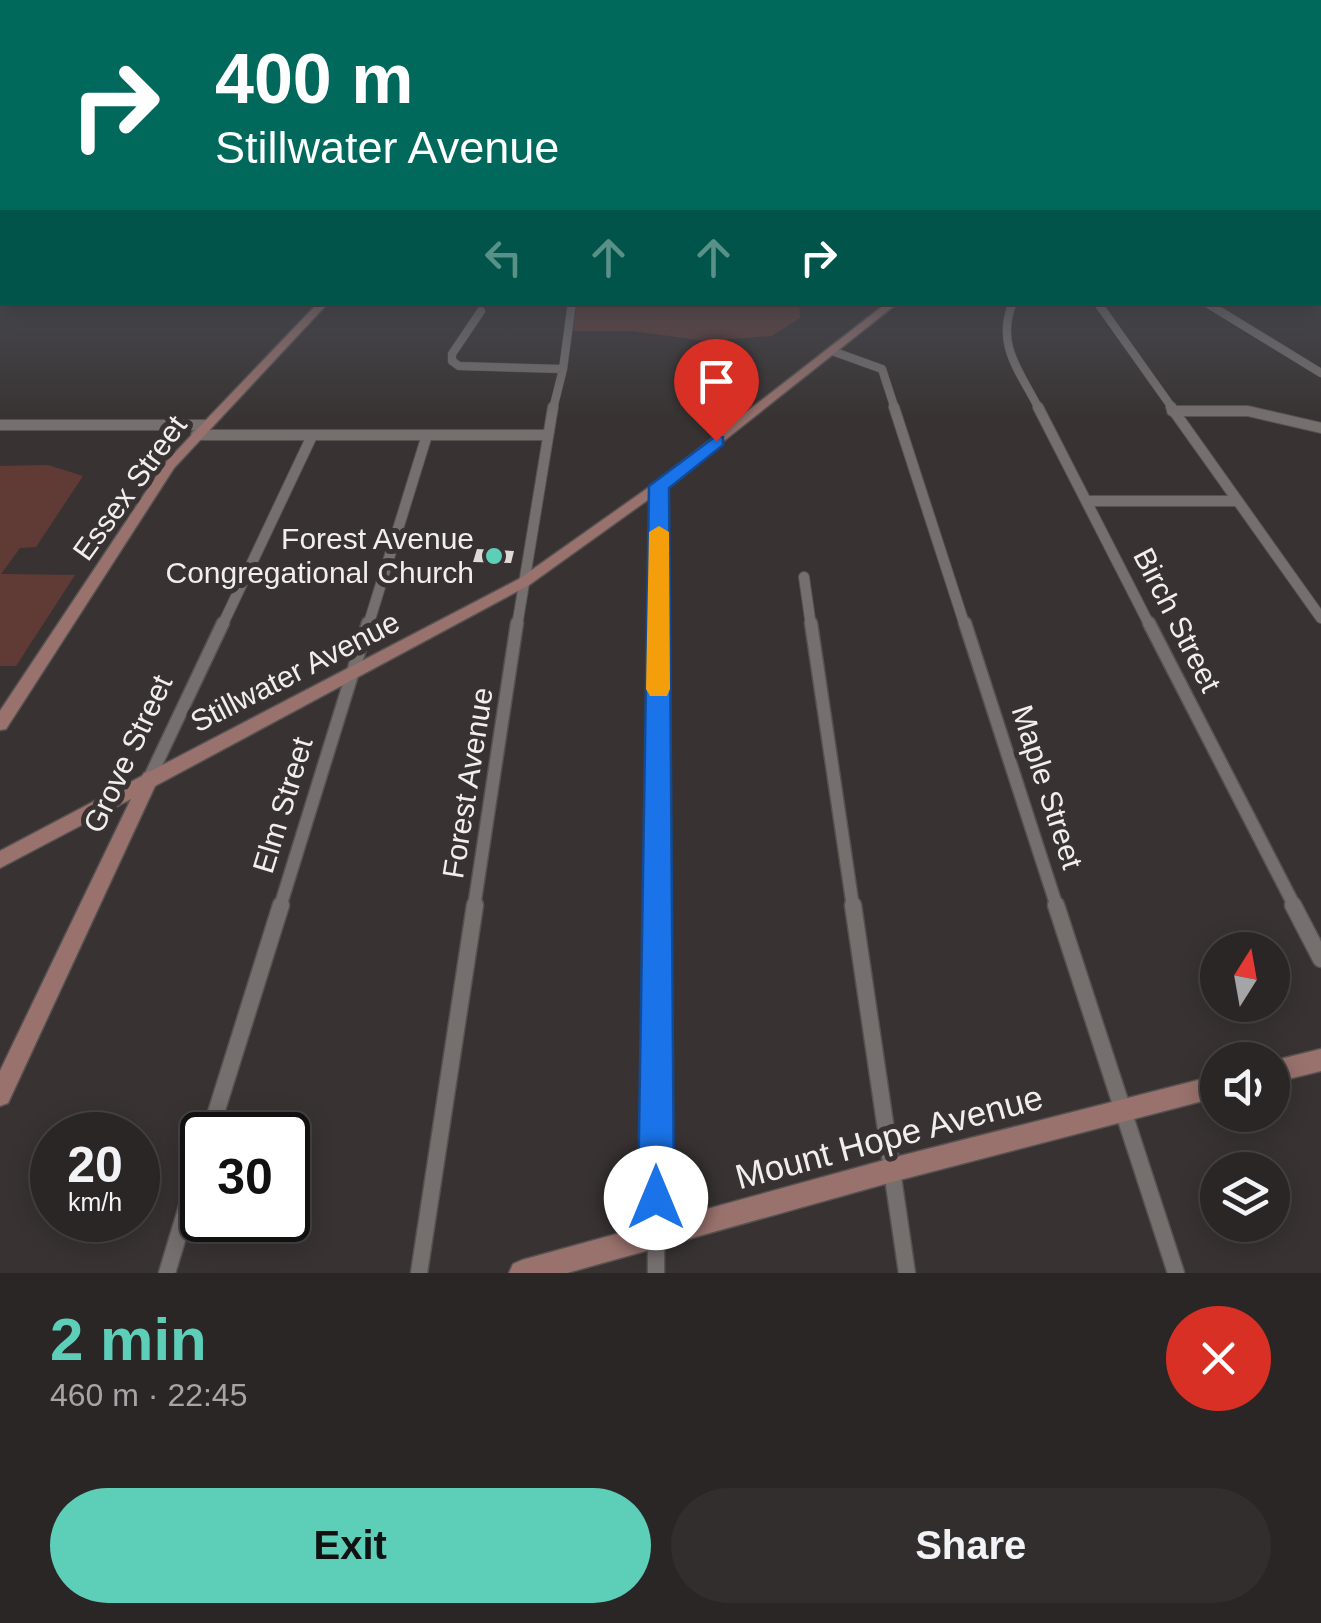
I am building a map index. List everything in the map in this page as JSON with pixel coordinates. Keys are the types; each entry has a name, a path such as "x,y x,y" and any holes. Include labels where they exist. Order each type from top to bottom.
{"street":[{"name":"Essex Street","path":"0,724 169,466 322,305"},
{"name":"Forest Avenue","path":"418,1273 546,436 563,369 572,305"},
{"name":"Stillwater Avenue","path":"0,860 150,777 352,676 524,582 659,486 891,305"},
{"name":"Birch Street","path":"1013,305 1004,323 1006,345 1321,959"},
{"path":"1099,305 1321,618"},
{"path":"1210,305 1321,373"},
{"path":"481,312 452,354 452,361 459,366 563,369"},
{"name":"Maple Street","path":"832,351 882,369 1176,1273"},
{"path":"1172,410 1248,411 1321,428"},
{"path":"0,424 201,430 310,438 546,436"},
{"name":"Elm Street","path":"217,1112 427,435"},
{"name":"Grove Street","path":"0,1096 310,438"},
{"path":"656,1273 659,486"},
{"path":"1088,501 1238,501"},
{"path":"804,577 908,1273"},
{"path":"1290,1068 1321,1060"},
{"name":"Mount Hope Avenue","path":"522,1273 892,1170 1200,1091"},
{"path":"167,1273 180,1230"}],"shaded area":[{"path":"577,305 799,305 800,318 772,336 706,341 631,331 573,331"},
{"path":"48,465 83,476 36,547 20,548 1,574 75,575 16,666 0,666 0,466"}],"building":[{"name":"Forest Avenue Congregational Church","path":"477,549 514,551 511,563 473,562"}],"slow traffic":[{"path":"658,689 659,532"}],"place":[{"name":"Forest Avenue Congregational Church","path":"494,556"}],"route":[{"path":"656,1198 659,486 716,441"}]}
